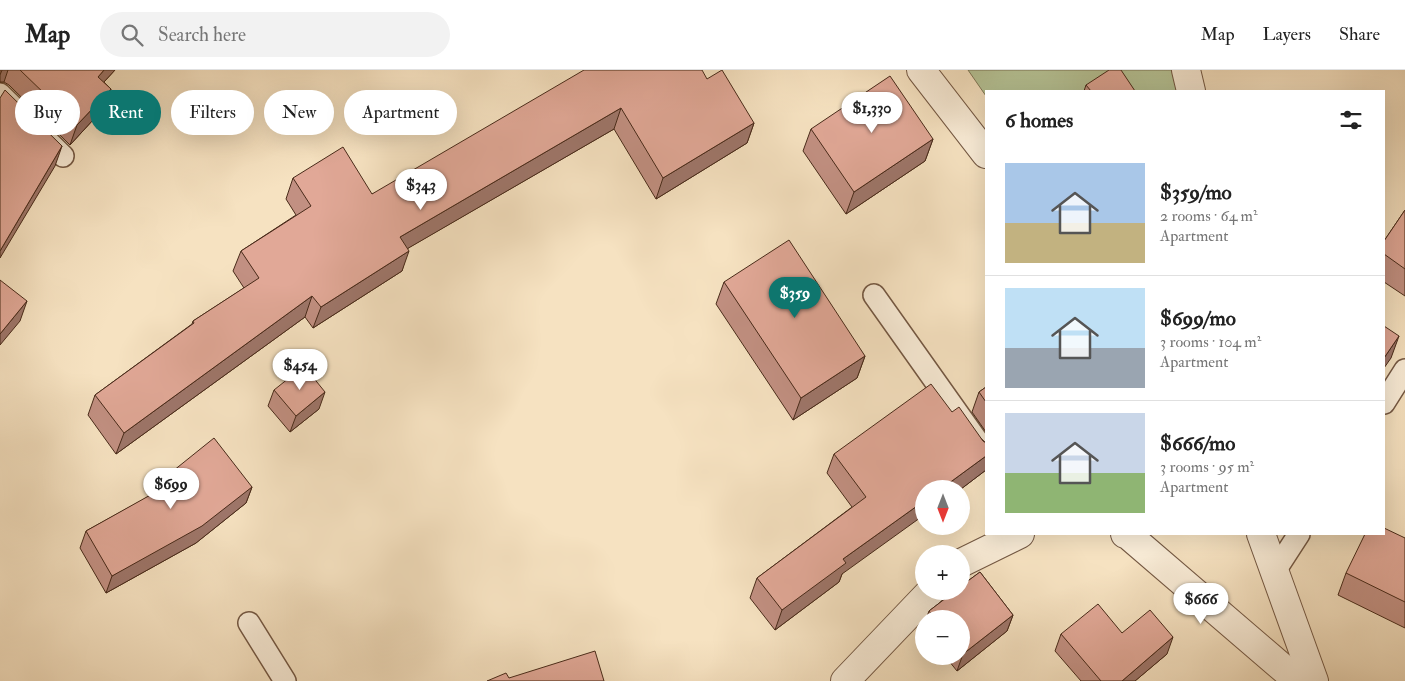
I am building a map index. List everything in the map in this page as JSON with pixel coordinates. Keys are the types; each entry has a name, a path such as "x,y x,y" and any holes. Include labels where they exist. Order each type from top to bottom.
{"street":[{"path":"921,70 985,153"},
{"path":"1186,70 1191,90"},
{"path":"970,559 1018,535"},
{"path":"1126,535 1298,681"},
{"path":"1261,535 1314,681"},
{"path":"845,681 922,600"}],"lane":[{"path":"0,94 64,156"},
{"path":"874,295 985,451"},
{"path":"1385,401 1405,370"},
{"path":"1275,572 1298,535"},
{"path":"249,623 285,681"}],"green space":[{"path":"968,70 1174,70 1178,90 985,90 985,95"}],"building":[{"path":"20,70 104,70 98,77 111,89 90,90 90,111 80,122 80,90 41,90"},
{"path":"584,70 702,70 707,79 722,70 754,123 663,178 621,108 400,237 409,251 321,307 312,296 124,433 95,395 194,323 193,321 259,278 241,251 311,206 293,178 343,147 372,194"},
{"path":"1109,70 1121,70 1134,90 1090,90 1086,85"},
{"path":"890,76 933,139 854,192 811,129"},
{"path":"5,90 15,100 15,135 51,135 62,146 0,251 0,98"},
{"path":"1405,210 1405,269 1385,255 1385,240"},
{"path":"789,240 865,356 801,398 724,282"},
{"path":"0,280 27,301 0,334"},
{"path":"1385,327 1399,336 1385,357"},
{"path":"304,366 325,392 296,416 274,390"},
{"path":"931,384 952,412 959,407 985,442 985,457 953,480 915,480 915,507 843,559 846,563 782,610 757,578 866,497 834,454"},
{"path":"985,388 985,401 979,392"},
{"path":"214,438 252,487 202,526 112,576 86,531 179,479 173,471"},
{"path":"1385,528 1405,538 1405,602 1346,573 1365,535 1385,535"},
{"path":"980,572 1013,615 970,649 970,610 930,610 943,600 970,600 970,579"},
{"path":"1098,604 1122,633 1150,610 1173,637 1122,681 1101,681 1061,634"},
{"path":"595,651 604,681 487,681 506,673 509,678"}]}
